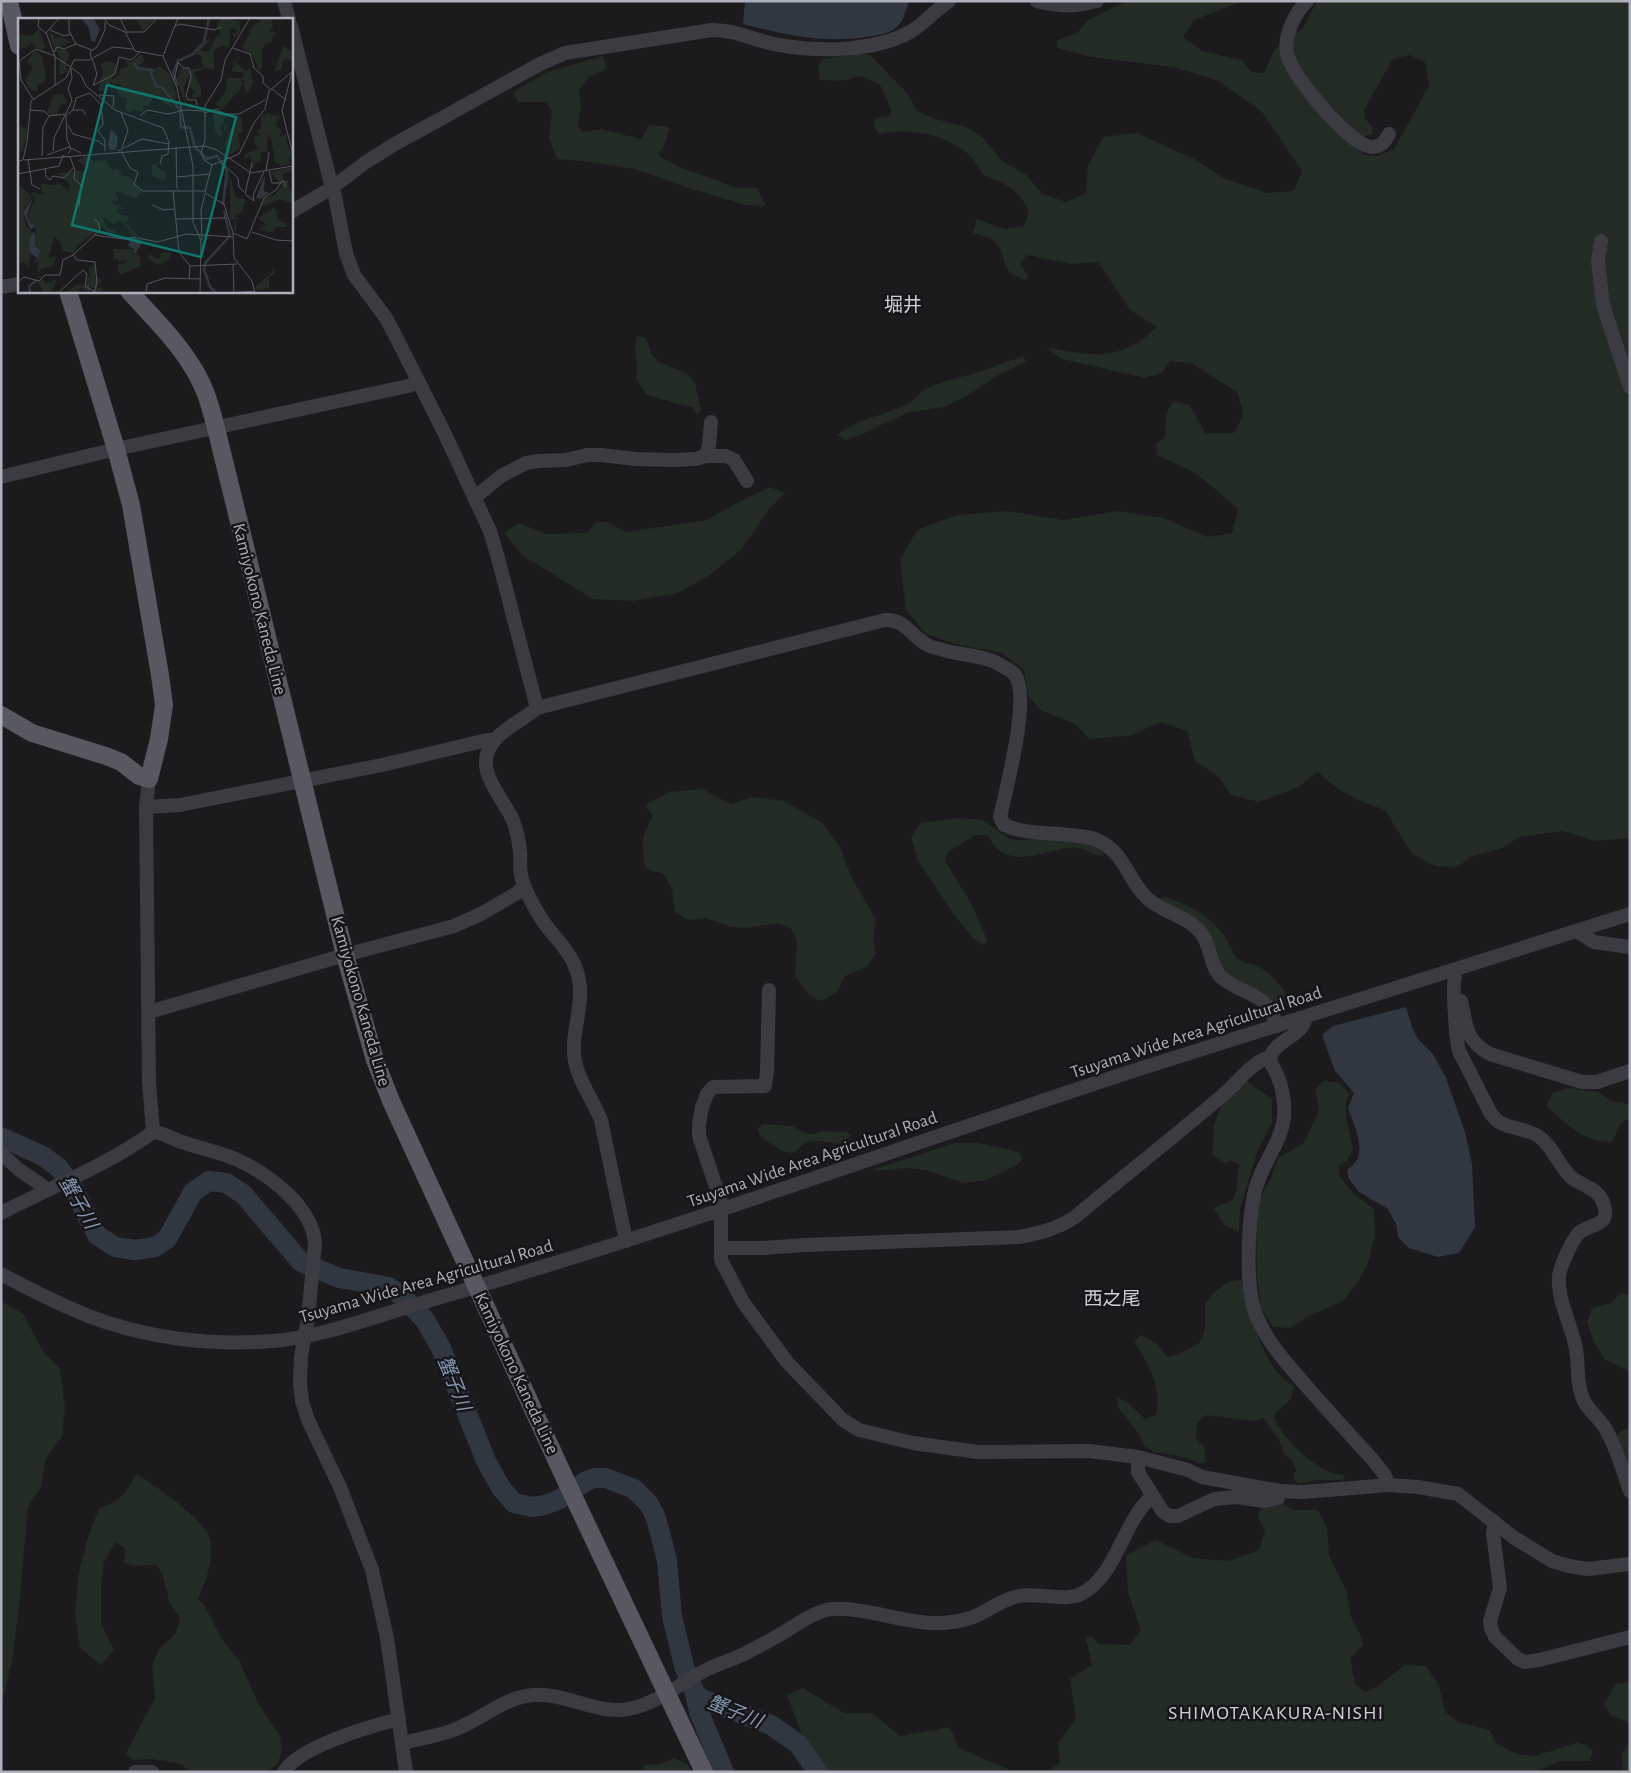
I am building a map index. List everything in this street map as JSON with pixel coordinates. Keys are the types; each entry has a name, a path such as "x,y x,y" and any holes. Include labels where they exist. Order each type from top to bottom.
{"main road":[{"path":"9,1 18,42"},
{"path":"1,716 32,733 121,762 139,776 149,779 159,739 164,705 163,698 131,505 68,292"},
{"name":"Kamiyokono Kaneda Line","path":"131,292 178,345 192,366 206,394 216,428 345,955 375,1060 391,1101 704,1772"}],"street":[{"path":"284,1 290,18"},
{"path":"292,211 333,187 366,162 396,144 540,64 565,53 712,30 727,30 786,46 846,48 874,45 896,39 912,31 949,1"},
{"path":"1037,1 1063,7 1078,6 1097,1"},
{"path":"1306,1 1290,26 1287,45 1288,57 1306,88 1333,120 1357,142 1370,147 1379,147 1389,134"},
{"path":"292,30 333,187 346,253 354,275 386,318 442,428 490,531 537,708"},
{"path":"1601,241 1598,262 1603,305 1630,387"},
{"path":"1,287 18,284"},
{"path":"1,477 116,449 408,386 418,382"},
{"path":"705,456 709,446 710,422"},
{"path":"474,498 501,476 526,463 538,460 566,460 601,455 635,460 696,459 705,456 726,456 734,460 747,481"},
{"path":"626,1241 602,1120 585,1088 575,1061 575,1040 581,985 574,964 564,946 549,931 524,886 520,866 519,844 513,820 491,783 485,761 493,740 537,708 885,620 899,621 926,644 948,652 980,657 1001,664 1015,675 1020,687 1021,705 1000,817 1004,825 1031,832 1095,838 1111,847 1121,858 1146,898 1156,906 1179,916 1197,928 1207,942 1217,972 1221,977 1254,994 1265,1003 1273,1013 1277,1026"},
{"path":"146,808 180,806 382,765 493,740"},
{"path":"149,779 146,808 149,1082 153,1132"},
{"path":"149,1012 345,955 454,926 481,914 517,893 524,886"},
{"name":"Tsuyama Wide Area Agricultural Road","path":"1,1274 40,1295 88,1316 128,1329 159,1336 223,1342 273,1341 306,1336 478,1287 626,1241 1136,1070 1454,973 1630,914"},
{"path":"1577,931 1594,942 1630,947"},
{"path":"1454,973 1470,1038 1477,1046 1490,1054 1582,1082 1602,1080 1630,1071"},
{"path":"1454,973 1456,1041 1459,1051 1491,1114 1499,1122 1538,1136 1551,1149 1567,1173 1596,1192 1602,1199 1605,1208 1604,1218 1600,1224 1579,1232 1565,1256 1559,1275 1560,1294 1576,1349 1580,1391 1585,1403 1608,1433 1620,1458 1630,1491"},
{"path":"769,990 765,1086 713,1087 707,1094 702,1107 699,1136 721,1202 721,1260 743,1302 787,1362 843,1420 859,1430 913,1443 978,1452 1089,1451 1138,1457 1188,1470 1202,1477 1280,1491 1303,1492 1389,1485 1418,1487 1458,1494 1513,1537 1552,1561 1588,1569 1630,1564"},
{"path":"1306,1017 1303,1027 1273,1051 1270,1057 1271,1064 1279,1079 1284,1118 1278,1138 1260,1174 1254,1193 1250,1218 1249,1255 1252,1300 1256,1314 1274,1349 1373,1460 1384,1474 1389,1485"},
{"path":"721,1248 762,1248 1019,1237 1060,1227 1075,1217 1225,1093 1254,1064 1270,1057"},
{"path":"1,1213 47,1189 76,1178 114,1158 153,1132 159,1132 177,1141 240,1161 294,1199 307,1216 314,1234 314,1259 306,1336 301,1356 300,1384 302,1401 308,1420 340,1488 372,1570 387,1638 406,1772"},
{"path":"1,1153 18,1169 47,1189"},
{"path":"1138,1457 1138,1472 1163,1512 1170,1516 1178,1516 1214,1499 1236,1497 1251,1498 1264,1502 1278,1498 1280,1491"},
{"path":"403,1743 436,1736 458,1728 521,1696 536,1694 603,1709 632,1708 650,1702 697,1675 742,1655 824,1610 846,1610 918,1622 944,1623 979,1615 996,1604 1018,1596 1033,1594 1070,1597 1080,1595 1099,1581 1108,1569 1133,1518 1152,1496"},
{"path":"1494,1522 1493,1533 1500,1588 1490,1621 1491,1628 1495,1637 1518,1659 1525,1662 1539,1660 1630,1637"},
{"path":"284,1772 296,1758 311,1749 376,1725 400,1719"},
{"path":"135,1772 152,1772"}],"shaded area":[{"path":"745,1 909,1 902,21 893,30 876,36 823,39 807,38 743,24"},
{"path":"1132,1 1243,1 1194,20 1183,37 1202,51 1241,60 1252,72 1264,73 1274,51 1303,28 1317,1 1630,1 1630,838 1596,841 1562,831 1520,837 1500,849 1473,856 1457,867 1435,866 1412,854 1385,810 1363,802 1338,789 1318,772 1298,787 1259,802 1231,795 1218,776 1195,761 1187,731 1160,722 1133,735 1090,739 1075,724 1042,711 1028,696 1024,670 1002,653 955,644 926,634 906,610 900,560 917,530 957,515 1008,511 1063,520 1118,511 1164,518 1207,537 1232,533 1238,509 1196,473 1157,455 1156,444 1165,438 1166,414 1173,401 1190,405 1205,433 1234,433 1243,415 1238,393 1191,363 1170,361 1162,373 1145,378 1062,359 1046,347 1091,354 1117,352 1143,339 1157,327 1130,310 1098,262 1071,264 1027,255 1020,264 1028,275 1026,280 1011,273 1006,267 999,246 988,238 973,233 977,219 1005,229 1024,226 1029,212 1018,194 1001,182 984,175 972,158 963,150 941,138 916,132 879,134 873,125 876,118 890,117 891,109 880,85 861,76 841,81 820,80 818,68 823,59 860,53 870,55 907,93 917,111 936,119 966,127 983,138 1002,161 1026,175 1043,194 1066,202 1086,193 1088,166 1103,137 1137,133 1196,160 1225,179 1268,193 1294,191 1302,171 1262,112 1219,81 1173,67 1091,57 1057,48 1058,40 1077,33 1088,20 1120,4","holes":["1410,55 1425,62 1429,86 1394,149 1378,156 1365,155 1347,141 1373,134 1372,126 1365,119 1364,110 1393,59"]},
{"path":"603,56 607,69 589,77 579,91 581,106 578,126 583,132 601,129 641,139 649,125 669,127 666,142 658,155 679,167 738,188 757,188 766,206 745,205 685,187 638,170 592,162 557,159 549,138 552,112 546,102 518,102 513,92 547,72"},
{"path":"637,336 646,338 652,355 659,362 686,373 695,383 701,410 697,415 692,407 646,394 636,378 635,347"},
{"path":"1023,357 1027,361 1000,374 970,394 944,407 906,413 859,436 845,440 837,435 861,422 904,406 933,386"},
{"path":"770,487 785,493 769,509 741,550 708,576 678,593 633,601 593,599 522,555 504,533 519,523 547,534 588,533 596,522 607,522 627,532 707,520"},
{"path":"702,789 731,804 752,797 784,801 823,823 840,847 851,876 876,920 873,937 876,953 868,966 845,976 837,992 821,1001 809,995 795,976 797,941 791,929 779,923 746,928 731,927 706,918 688,920 675,912 672,890 664,874 646,869 643,842 646,829 653,816 645,805 669,792"},
{"path":"958,818 982,820 1010,839 1039,838 1091,842 1102,848 1104,856 1078,848 1068,848 1038,855 1018,857 999,850 987,835 975,835 947,853 945,861 971,903 988,941 983,945 973,938 952,912 917,859 911,836 921,823"},
{"path":"1166,897 1205,916 1218,927 1240,961 1255,965 1264,970 1280,985 1286,993 1283,1005 1275,1007 1263,992 1232,977 1221,968 1213,945 1160,899"},
{"path":"1406,1007 1417,1038 1433,1054 1446,1078 1465,1132 1472,1164 1475,1227 1459,1253 1438,1257 1409,1248 1398,1237 1396,1224 1388,1209 1359,1192 1349,1179 1347,1170 1357,1160 1359,1152 1357,1133 1348,1108 1354,1093 1335,1071 1322,1035 1333,1026"},
{"path":"1247,1081 1272,1099 1272,1124 1260,1145 1253,1165 1240,1209 1239,1232 1224,1225 1214,1209 1219,1205 1233,1201 1239,1165 1233,1161 1225,1163 1212,1155 1214,1125 1222,1103"},
{"path":"1323,1081 1340,1083 1349,1094 1346,1115 1353,1149 1347,1161 1339,1165 1340,1177 1353,1193 1374,1209 1375,1235 1368,1263 1359,1280 1343,1301 1308,1316 1290,1328 1273,1327 1261,1308 1257,1278 1256,1228 1259,1200 1271,1178 1278,1158 1304,1143 1319,1110 1315,1090"},
{"path":"1568,1088 1599,1092 1611,1101 1630,1104 1630,1118 1621,1123 1612,1142 1592,1139 1576,1131 1546,1106 1553,1093"},
{"path":"763,1124 792,1126 805,1133 815,1134 823,1131 846,1132 852,1135 840,1144 819,1141 807,1142 794,1153 784,1152 760,1137 758,1128"},
{"path":"956,1143 978,1143 1020,1152 1022,1159 1019,1164 987,1180 965,1183 925,1170 905,1168 878,1171 874,1169"},
{"path":"1241,1280 1254,1323 1267,1355 1275,1369 1294,1386 1291,1399 1274,1414 1276,1422 1288,1439 1304,1455 1330,1472 1345,1475 1343,1480 1317,1480 1299,1484 1293,1478 1296,1470 1293,1461 1284,1454 1279,1440 1264,1418 1254,1421 1206,1415 1197,1423 1196,1438 1204,1447 1206,1462 1199,1463 1179,1456 1154,1452 1144,1446 1139,1434 1117,1406 1118,1398 1126,1401 1145,1419 1156,1415 1156,1386 1145,1359 1134,1341 1141,1335 1158,1344 1167,1357 1177,1355 1199,1343 1205,1330 1205,1304 1212,1295 1228,1282"},
{"path":"1621,1293 1630,1296 1630,1371 1605,1360 1594,1342 1587,1322 1592,1308 1611,1303"},
{"path":"1,1301 23,1314 44,1353 60,1369 65,1407 62,1437 46,1458 41,1487 28,1507 19,1608 12,1660 1,1709"},
{"path":"1630,1428 1630,1478 1615,1436 1624,1429"},
{"path":"136,1474 190,1513 199,1522 210,1540 210,1563 198,1599 204,1605 223,1641 239,1660 258,1703 280,1736 282,1750 278,1763 268,1772 191,1772 181,1764 152,1759 133,1760 126,1753 155,1698 152,1665 159,1649 176,1633 180,1618 170,1604 162,1573 156,1565 132,1566 124,1562 125,1548 116,1542 104,1562 101,1587 101,1623 114,1650 101,1665 80,1648 75,1613 79,1571 88,1537 99,1508 122,1496"},
{"path":"1281,1503 1294,1510 1318,1510 1327,1528 1329,1556 1347,1592 1351,1617 1360,1634 1363,1645 1350,1658 1355,1684 1365,1692 1378,1686 1404,1665 1426,1666 1439,1685 1445,1712 1459,1722 1490,1730 1495,1742 1516,1754 1535,1756 1579,1742 1593,1750 1590,1761 1560,1761 1535,1772 1047,1772 1060,1763 1058,1743 1076,1718 1070,1679 1092,1665 1086,1638 1092,1636 1099,1644 1130,1645 1141,1630 1128,1592 1126,1555 1156,1540 1193,1558 1228,1561 1259,1550 1265,1531 1258,1517 1261,1507"},
{"path":"1630,1682 1630,1728 1628,1722 1611,1715 1604,1704 1616,1684"},
{"path":"803,1688 844,1713 872,1713 900,1736 950,1727 959,1748 1011,1772 826,1772 805,1743 787,1695"},
{"path":"1630,1741 1630,1772 1623,1772 1622,1753"},
{"path":"675,1758 688,1765 693,1772 644,1772 644,1765 660,1764"}],"waterway":[{"name":"蟹子川","path":"1,1137 43,1156 59,1168 72,1186 97,1235 115,1247 135,1250 155,1247 167,1239 193,1192 209,1181 226,1183 243,1194 301,1262 339,1278 389,1287 403,1297 425,1320 441,1348 486,1461 501,1488 514,1503 532,1507 545,1505 560,1499 586,1481 594,1478 606,1478 634,1489 649,1504 656,1518 667,1560 672,1616 684,1666 695,1693 702,1699 771,1725 798,1744 818,1772"},
{"path":"695,1693 699,1712 724,1772"}],"district":[{"name":"堀井","path":"903,304"},
{"name":"西之尾","path":"1112,1298"},
{"name":"SHIMOTAKAKURA-NISHI","path":"1276,1712"}]}
